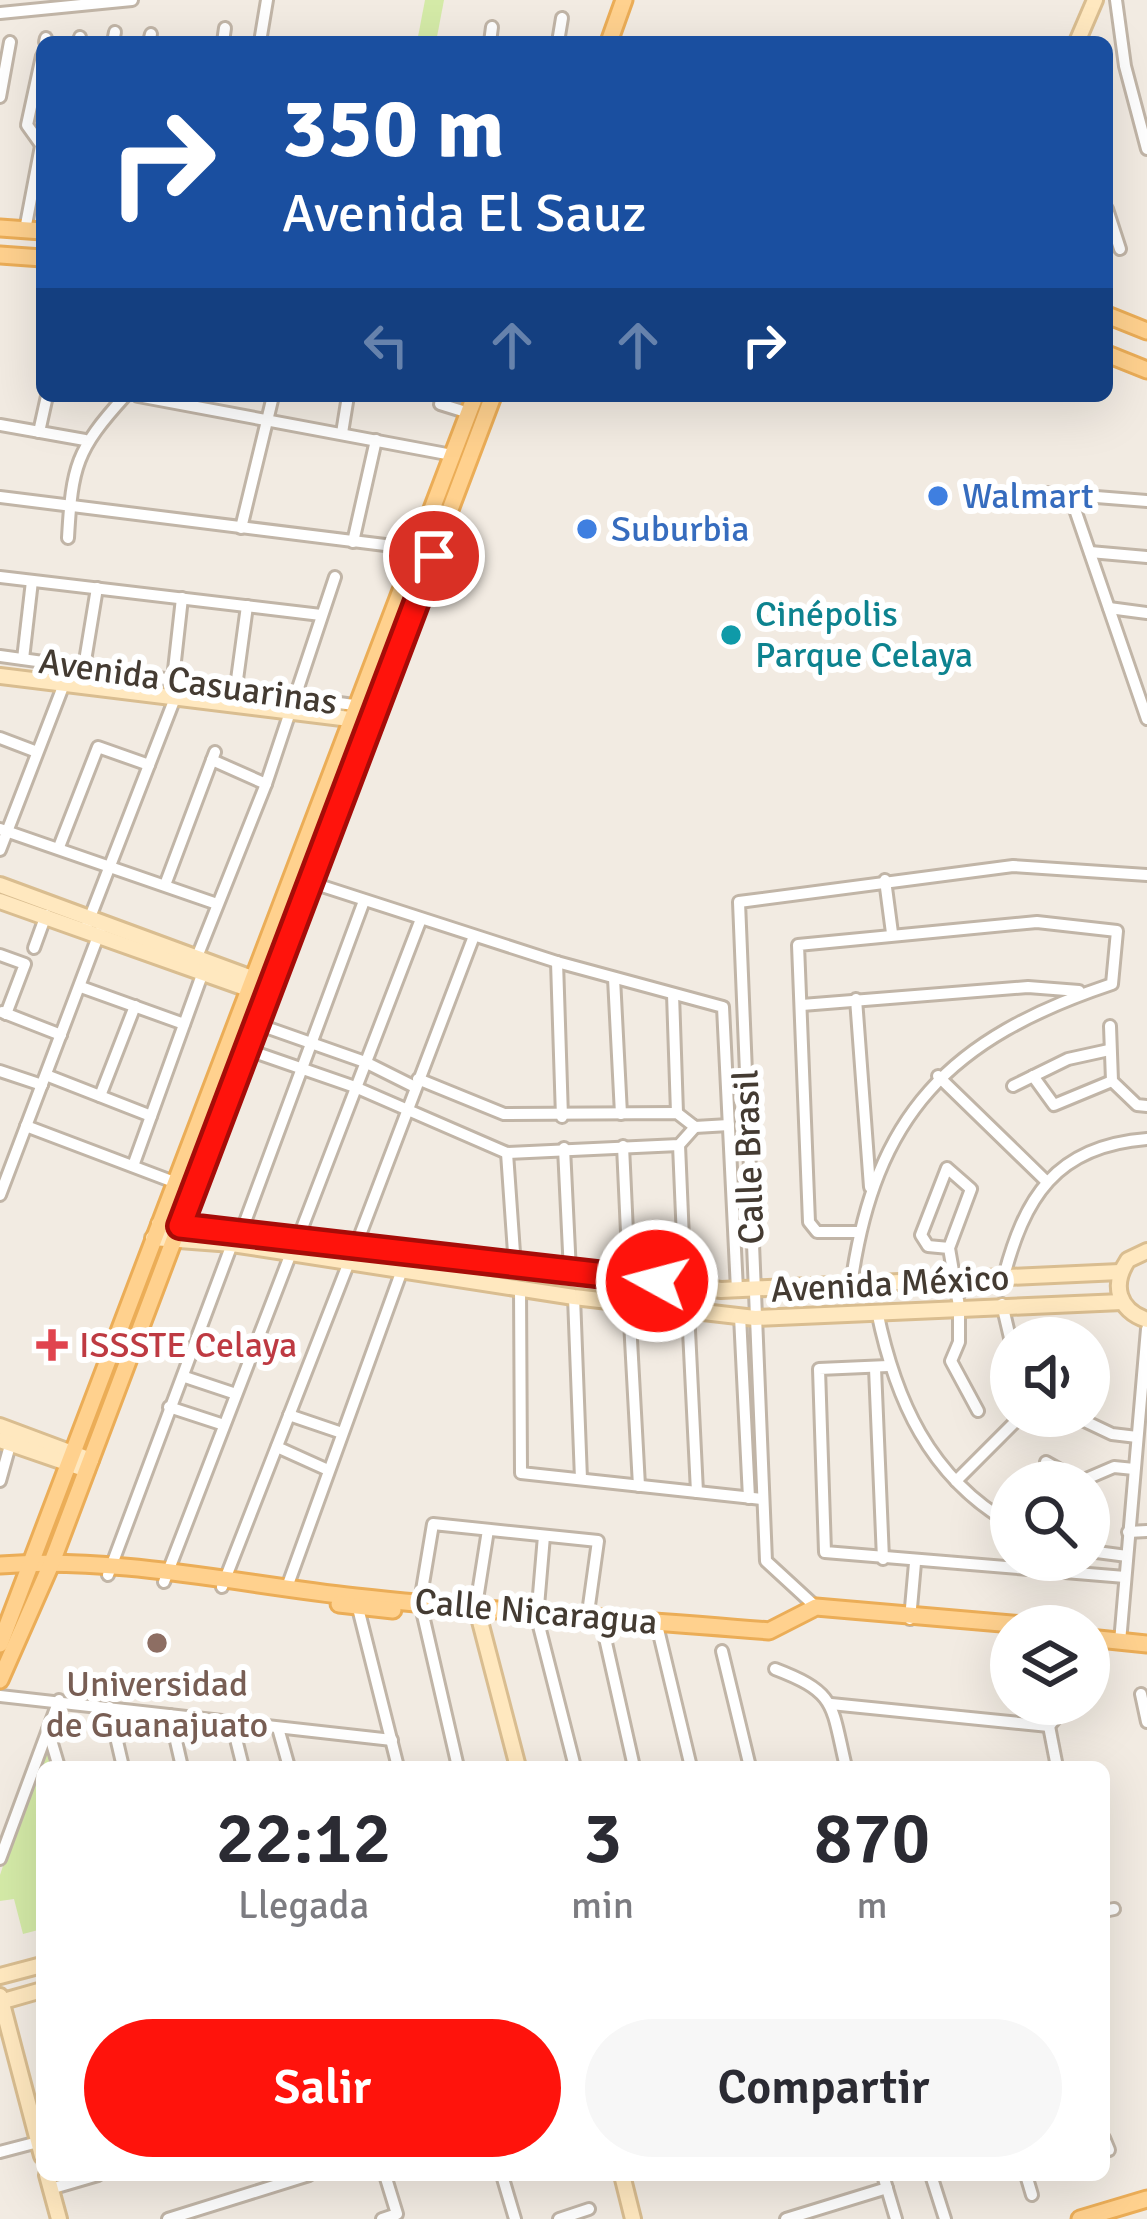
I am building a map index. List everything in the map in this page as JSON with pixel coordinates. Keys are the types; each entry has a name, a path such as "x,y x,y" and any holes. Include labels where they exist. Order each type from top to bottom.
{"main road":[{"path":"611,36 624,0"},
{"path":"20,229 3,245 3,259 36,258"},
{"path":"1113,317 1147,331"},
{"path":"1113,359 1147,370"},
{"path":"0,1644 28,1564 81,1462 178,1233 257,1024 354,713 452,455 479,405"},
{"path":"0,1680 51,1566 174,1183 250,984 302,880 374,714 438,546 479,405"},
{"path":"418,545 438,546"},
{"name":"Calle Nicaragua","path":"0,1565 109,1570 420,1607"},
{"name":"Calle Nicaragua","path":"286,1590 358,1608 477,1610 771,1641 818,1610 990,1622"},
{"name":"Calle Nicaragua","path":"911,1616 990,1627"},
{"path":"1110,1637 1147,1640"},
{"path":"1080,2219 1147,2199"}],"street":[{"path":"0,13 132,0"},
{"path":"261,36 267,0"},
{"path":"1080,36 1095,0"},
{"path":"1116,0 1125,66 1147,148"},
{"path":"559,36 562,18"},
{"path":"491,36 492,27"},
{"path":"224,36 225,28"},
{"path":"0,97 10,42"},
{"path":"20,229 36,166"},
{"path":"1113,227 1120,249"},
{"path":"38,432 45,402"},
{"path":"68,538 70,505 85,440 120,402"},
{"path":"170,402 452,455"},
{"path":"241,528 272,402"},
{"path":"342,433 348,402"},
{"path":"440,404 479,405"},
{"path":"0,425 85,440"},
{"path":"353,542 376,440"},
{"path":"1046,493 1147,502"},
{"path":"1070,495 1147,719"},
{"path":"0,497 353,542 418,545"},
{"path":"1090,552 1147,557"},
{"path":"0,577 321,615"},
{"path":"133,1166 184,1024 217,904 266,784 291,697 335,577"},
{"path":"22,659 32,580"},
{"path":"84,668 97,588"},
{"path":"173,679 182,598"},
{"path":"236,687 247,606"},
{"path":"1109,608 1147,613"},
{"name":"Avenida Casuarinas","path":"0,656 236,687 354,713"},
{"path":"39,680 42,662"},
{"path":"1132,674 1147,669"},
{"name":"Avenida Casuarinas","path":"2,681 39,680 290,713 374,714"},
{"path":"0,850 64,684"},
{"path":"0,1195 81,987 110,864 175,698"},
{"path":"0,738 37,752"},
{"path":"59,847 98,747 149,765"},
{"path":"165,885 213,756 266,784"},
{"path":"4,830 217,904"},
{"path":"892,933 886,880 1013,866 1147,875"},
{"path":"302,880 557,962 723,1006 730,1125 729,1290 720,1313"},
{"name":"Calle Brasil","path":"756,1498 748,1317 754,1290 739,902 886,880"},
{"path":"0,885 250,984"},
{"path":"0,901 94,925"},
{"path":"242,1230 364,902"},
{"path":"34,948 46,915"},
{"path":"299,1236 421,919"},
{"path":"851,1286 858,1232 870,1190 890,1143 938,1076 983,1042 1087,991 1112,984 1118,939 1110,927 1037,922 798,945 809,1222 817,1232 858,1232"},
{"path":"357,1243 474,936"},
{"path":"0,955 25,964 3,1013 61,1035"},
{"path":"557,962 562,1117"},
{"path":"614,978 620,1114"},
{"path":"81,987 184,1024"},
{"path":"802,1005 1028,987 1087,991"},
{"path":"673,994 677,1113"},
{"path":"856,999 870,1190"},
{"path":"100,1096 135,1006"},
{"path":"257,1024 503,1114 677,1113 695,1127 730,1125"},
{"path":"1110,1026 1112,1081 1132,1100 1147,1106"},
{"path":"248,1050 355,1087 507,1153 679,1144 695,1127"},
{"path":"1013,1086 1068,1059 1109,1050"},
{"path":"0,1071 100,1096 151,1116"},
{"path":"938,1076 1046,1181"},
{"path":"1033,1076 1054,1105 1112,1081"},
{"path":"1132,1100 1147,1096"},
{"path":"26,1126 174,1183"},
{"path":"1003,1280 1017,1224 1046,1181 1084,1155 1147,1139"},
{"path":"679,1144 685,1286"},
{"path":"623,1146 629,1276"},
{"path":"564,1148 571,1272"},
{"path":"507,1153 515,1267"},
{"path":"949,1249 928,1246 921,1235 946,1168 971,1189 949,1249 951,1282 959,1306 959,1342 951,1361 978,1411"},
{"name":"Avenida México","path":"178,1233 242,1230 729,1290 1120,1272"},
{"name":"Avenida México","path":"156,1231 574,1297 748,1317 1122,1302"},
{"path":"109,1570 232,1244"},
{"path":"1120,1638 1147,1324 1122,1302 1120,1272 1147,1251"},
{"path":"166,1577 291,1253"},
{"path":"224,1584 349,1262"},
{"path":"286,1590 402,1270"},
{"path":"520,1288 521,1473 756,1498 766,1561 818,1610"},
{"path":"574,1297 581,1479"},
{"path":"629,1304 639,1486"},
{"path":"1002,1304 1005,1317"},
{"path":"688,1310 697,1492"},
{"path":"877,1311 882,1367 883,1559"},
{"path":"882,1367 906,1414 956,1481 990,1508"},
{"path":"882,1367 819,1370 825,1552 915,1563 990,1565"},
{"path":"185,1378 236,1394"},
{"path":"169,1407 224,1425"},
{"path":"290,1415 342,1432"},
{"path":"1110,1433 1140,1428"},
{"path":"0,1480 6,1436 81,1462"},
{"path":"956,1481 1000,1437"},
{"path":"277,1447 328,1470"},
{"path":"1110,1472 1134,1474"},
{"path":"1129,1525 1147,1520"},
{"path":"457,1761 420,1607 433,1524 598,1541 593,1620 632,1761"},
{"path":"1129,1525 1147,1531"},
{"path":"488,1530 477,1610 516,1761"},
{"path":"544,1536 537,1615 574,1761"},
{"path":"1110,1554 1126,1556"},
{"path":"911,1616 915,1563"},
{"path":"1110,1575 1125,1577"},
{"path":"358,1608 397,1761"},
{"path":"657,1626 690,1761"},
{"path":"722,1651 749,1761"},
{"path":"775,1669 817,1685 831,1704 845,1761"},
{"path":"1141,1694 1147,1722"},
{"path":"0,1696 392,1740"},
{"path":"36,1761 59,1700"},
{"path":"831,1704 1049,1726 1056,1761"},
{"path":"109,1707 122,1761"},
{"path":"170,1715 181,1761"},
{"path":"232,1724 241,1761"},
{"path":"278,1728 287,1761"},
{"path":"48,1729 57,1761"},
{"path":"1,1855 36,1761"},
{"path":"0,1976 36,1967"},
{"path":"36,1991 0,2000 36,2134"},
{"path":"0,2152 36,2149"},
{"path":"168,2219 198,2215 292,2181"},
{"path":"382,2219 397,2214 388,2181"},
{"path":"504,2181 515,2219"},
{"path":"624,2181 633,2219"},
{"path":"885,2181 896,2219"},
{"path":"933,2181 945,2219"},
{"path":"1028,2181 1032,2195"},
{"path":"48,2182 59,2219"},
{"path":"786,2219 887,2188"},
{"path":"559,2219 589,2209"}],"green space":[{"path":"425,0 444,0 437,36 418,36"},
{"path":"46,1737 52,1761 38,1761"},
{"path":"36,1767 36,1931 23,1934 14,1899 0,1901 0,1875"}],"place":[{"name":"Walmart","path":"938,496"},
{"name":"Suburbia","path":"587,529"},
{"name":"Cinépolis Parque Celaya","path":"731,635"},
{"name":"ISSSTE Celaya","path":"52,1345"},
{"name":"Universidad de Guanajuato","path":"157,1643"}],"route":[{"path":"434,556 180,1226 657,1281"}]}
